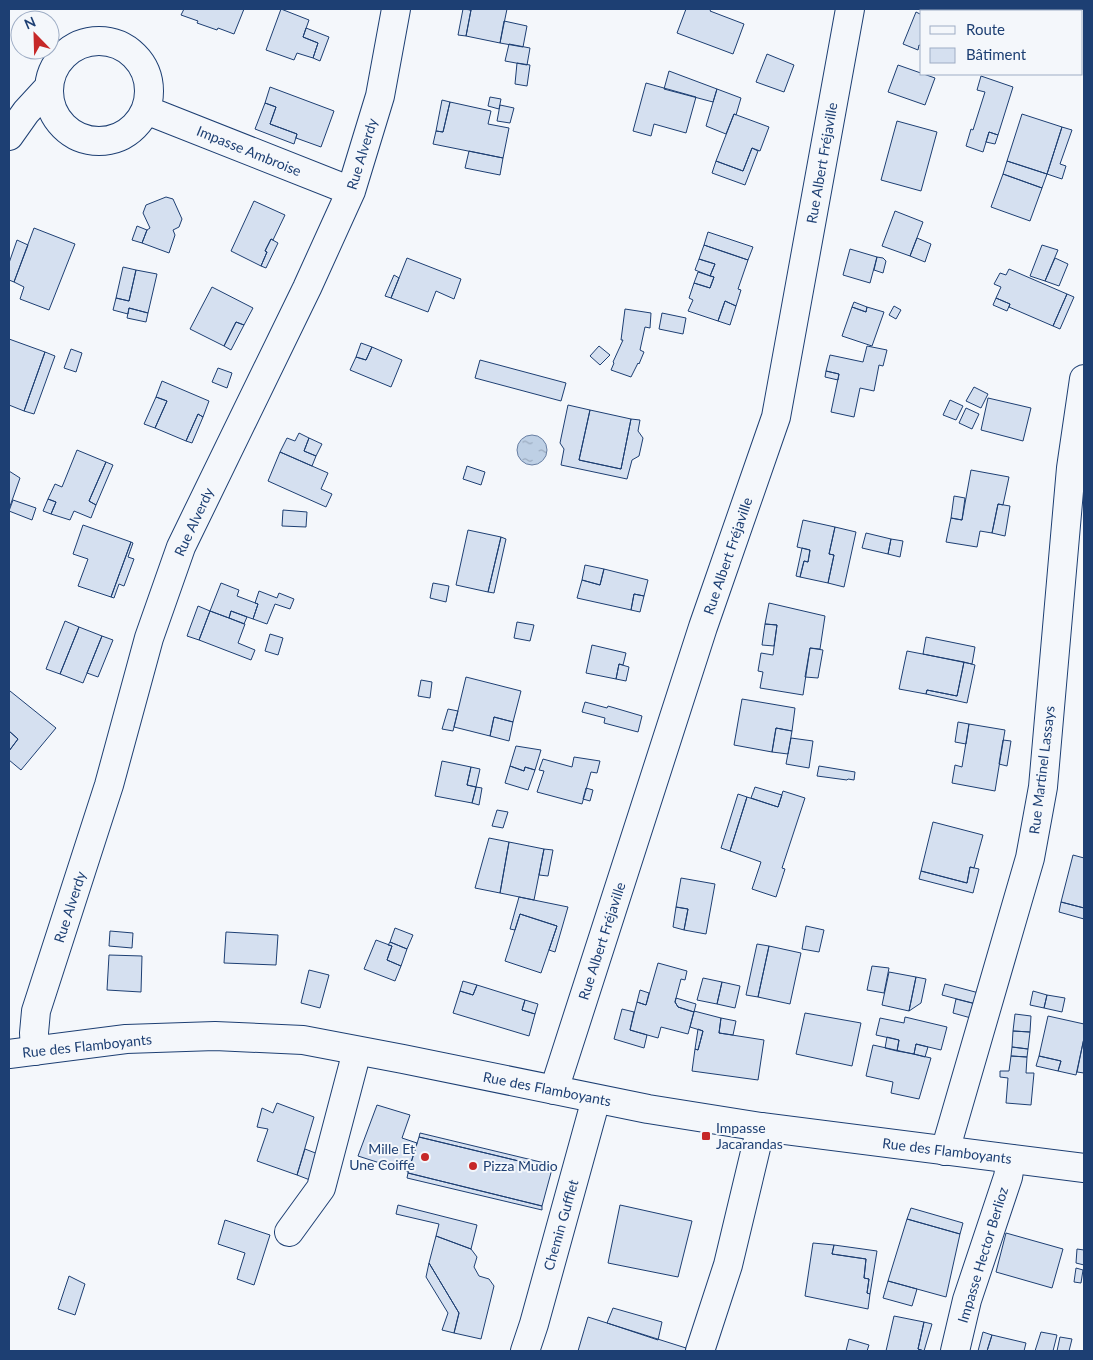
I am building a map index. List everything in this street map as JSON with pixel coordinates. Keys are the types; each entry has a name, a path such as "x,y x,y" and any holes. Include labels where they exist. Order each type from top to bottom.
{"street":[{"name":"Rue Alverdy","path":"35,1051 36,1011 109,785 148,638 181,547 303,296 351,191 380,96 396,9"},
{"name":"Rue Albert Fréjaville","path":"554,1090 703,627 776,416 850,9"},
{"path":"101,40 119,44 135,54 146,71 150,86 146,110 135,127 119,138 100,142 80,138 66,130 52,110 49,87 52,71 64,54 80,44 101,40"},
{"path":"9,136 26,112 49,87"},
{"name":"Impasse Ambroise","path":"146,110 351,191"},
{"name":"Rue Martinel Lassays","path":"945,1151 1032,849 1043,787 1071,468 1084,379"},
{"name":"Rue des Flamboyants","path":"9,1054 126,1039 215,1036 303,1040 648,1109 761,1127 1084,1168"},
{"path":"289,1232 320,1188 357,1051"},
{"name":"Chemin Gufflet","path":"525,1351 596,1099"},
{"path":"700,1351 728,1265 761,1127"},
{"name":"Impasse Hector Berlioz","path":"955,1351 967,1300 1008,1177 1011,1159"}],"water":[{"path":"532,435 543,439 547,450 543,461 532,465 521,461 517,450 521,439"}],"building":[{"path":"184,9 244,9 234,34 197,23 198,21 181,15"},
{"path":"281,9 309,20 303,37 318,43 313,58 297,53 294,60 266,50"},
{"path":"463,9 471,10 466,36 458,35"},
{"path":"466,9 507,9 500,43 466,36 471,10"},
{"path":"686,9 711,9 710,11 744,24 733,54 677,33"},
{"path":"916,12 920,14 920,45 918,50 903,44"},
{"path":"504,21 527,26 523,47 500,43"},
{"path":"306,28 329,37 320,61 313,58 318,43 303,37"},
{"path":"509,44 530,48 527,65 505,61"},
{"path":"767,54 794,65 784,92 756,82"},
{"path":"517,63 530,65 527,86 515,84"},
{"path":"898,65 920,73 920,75 935,78 925,105 888,92"},
{"path":"669,71 717,89 713,102 664,89"},
{"path":"981,76 1013,87 998,135 989,132 983,152 966,146 985,92 977,90"},
{"path":"646,83 696,97 686,133 654,124 651,136 633,131"},
{"path":"270,87 334,111 321,147 296,138 297,134 270,124 276,107 265,103"},
{"path":"717,89 741,98 736,115 734,114 726,134 706,126"},
{"path":"490,97 501,99 499,109 488,106"},
{"path":"442,100 450,102 443,132 436,131"},
{"path":"450,102 491,111 488,124 509,128 503,158 433,144 436,131 443,132"},
{"path":"265,103 276,107 270,124 297,134 294,144 255,129"},
{"path":"500,105 514,108 510,123 497,121"},
{"path":"734,114 769,127 760,151 752,148 743,171 716,161"},
{"path":"1022,114 1062,127 1047,174 1007,161"},
{"path":"897,121 937,132 921,191 881,180"},
{"path":"1062,127 1072,130 1060,164 1066,166 1062,179 1047,174"},
{"path":"989,132 998,135 995,144 986,142"},
{"path":"752,148 758,151 745,185 712,173 716,161 743,171"},
{"path":"469,151 503,158 500,175 465,168"},
{"path":"1007,161 1047,174 1042,188 1003,174"},
{"path":"1003,174 1042,188 1030,221 991,207"},
{"path":"166,197 173,199 182,219 179,227 173,230 175,235 169,253 142,243 147,230 150,228 143,213 146,205"},
{"path":"254,201 285,215 273,240 271,239 265,251 267,252 261,266 231,251"},
{"path":"895,211 923,222 910,256 882,246"},
{"path":"137,226 147,230 142,243 132,240"},
{"path":"34,228 75,244 49,310 20,299 24,287 14,282"},
{"path":"708,232 753,247 748,260 704,245"},
{"path":"917,238 931,244 925,262 910,256"},
{"path":"271,239 278,243 266,268 261,266"},
{"path":"17,240 28,245 14,282 9,280 9,263"},
{"path":"704,245 748,260 738,289 741,290 736,306 725,301 718,321 688,311 693,300 689,298 694,283 710,288 714,277 710,276 715,264 699,259"},
{"path":"1042,245 1058,250 1045,281 1030,276"},
{"path":"850,249 877,257 870,283 843,275"},
{"path":"877,257 883,258 886,261 883,273 874,270"},
{"path":"407,258 461,279 454,299 436,291 428,312 391,298"},
{"path":"1055,258 1068,264 1059,286 1045,281"},
{"path":"699,259 715,264 710,276 695,270"},
{"path":"123,267 136,270 129,301 116,298"},
{"path":"1009,269 1067,294 1053,326 1009,307 1010,304 996,298 1001,287 994,284 1000,273 1006,275"},
{"path":"136,270 157,274 148,313 129,308 128,314 113,310 116,298 129,301"},
{"path":"698,272 714,277 710,288 694,283"},
{"path":"394,275 399,278 391,298 385,296"},
{"path":"212,287 253,308 244,325 236,322 224,346 190,329"},
{"path":"1067,294 1074,297 1060,329 1053,326"},
{"path":"996,298 1010,304 1007,311 993,305"},
{"path":"725,301 736,306 730,325 718,321"},
{"path":"854,302 867,307 866,312 852,307"},
{"path":"894,306 901,310 896,319 889,315"},
{"path":"852,307 866,312 867,307 884,312 872,346 842,336"},
{"path":"129,308 148,313 146,322 127,318"},
{"path":"625,309 651,313 650,328 645,327 640,350 644,352 631,377 611,370 623,340 621,340"},
{"path":"662,313 686,318 683,334 659,329"},
{"path":"236,322 244,325 231,350 224,346"},
{"path":"9,339 45,352 24,411 9,405"},
{"path":"361,343 372,347 366,360 356,357"},
{"path":"599,346 610,355 600,365 590,356"},
{"path":"867,346 887,350 883,366 879,365 874,391 860,388 854,417 831,412 839,374 826,371 830,355 863,362"},
{"path":"372,347 402,360 391,387 350,370 356,357 366,360"},
{"path":"71,349 82,353 76,372 64,368"},
{"path":"45,352 55,356 34,414 24,411"},
{"path":"480,360 566,383 561,401 475,378"},
{"path":"218,368 232,373 227,388 212,382"},
{"path":"826,371 839,374 838,380 825,377"},
{"path":"162,381 209,401 203,417 198,414 186,441 155,428 167,401 156,397"},
{"path":"974,387 988,394 981,408 966,401"},
{"path":"156,397 167,401 155,428 144,424"},
{"path":"988,398 1031,408 1023,441 981,430"},
{"path":"950,400 963,406 956,420 943,415"},
{"path":"568,405 590,410 579,460 621,469 631,419 640,420 638,431 643,438 639,456 632,460 627,479 561,465 564,449 560,443"},
{"path":"966,408 979,414 972,429 959,423"},
{"path":"590,410 631,419 621,469 579,460"},
{"path":"198,414 203,417 192,443 186,441"},
{"path":"299,433 309,438 304,451 316,456 312,466 280,452 287,438 295,441"},
{"path":"309,438 322,444 316,456 304,451"},
{"path":"77,450 106,462 89,501 96,505 91,518 74,511 70,520 51,514 56,502 48,499 55,484 62,487"},
{"path":"280,452 328,473 321,489 332,494 326,507 268,481"},
{"path":"106,462 113,465 96,505 89,501"},
{"path":"467,466 485,472 481,485 463,479"},
{"path":"971,470 1009,477 1003,505 998,504 992,533 980,531 977,547 946,542 951,518 962,520"},
{"path":"9,471 20,478 9,509"},
{"path":"954,496 965,498 962,520 951,518"},
{"path":"48,499 56,502 51,514 43,511"},
{"path":"13,500 36,508 32,520 9,511"},
{"path":"998,504 1010,506 1005,536 992,533"},
{"path":"283,510 307,512 306,527 282,526"},
{"path":"803,520 835,527 829,554 834,555 828,583 800,577 804,561 808,562 810,550 797,547"},
{"path":"83,525 131,542 111,597 78,586 88,559 73,554"},
{"path":"835,527 856,532 844,587 828,583 834,555 829,554"},
{"path":"468,530 501,537 488,592 456,585"},
{"path":"866,533 891,539 888,554 862,548"},
{"path":"501,537 506,539 494,593 488,592"},
{"path":"891,539 903,541 900,557 888,554"},
{"path":"131,542 133,543 128,557 134,559 124,586 119,584 114,598 111,597"},
{"path":"802,548 810,550 808,562 804,561 800,577 796,576"},
{"path":"585,565 604,569 600,585 582,580"},
{"path":"604,569 648,580 644,596 634,594 631,610 577,598 582,580 600,585"},
{"path":"221,583 239,590 237,596 258,604 253,619 231,611 229,618 210,611"},
{"path":"433,583 449,586 446,602 430,598"},
{"path":"259,591 277,598 279,593 294,599 290,609 275,604 267,624 253,619 258,604 255,603"},
{"path":"634,594 644,596 640,612 631,610"},
{"path":"769,603 825,616 820,649 810,648 803,695 760,688 763,672 758,671 761,653 773,655 777,625 765,624"},
{"path":"198,606 210,611 199,640 187,636"},
{"path":"210,611 245,624 238,643 255,650 251,660 199,640"},
{"path":"231,611 247,617 244,624 229,618"},
{"path":"65,621 79,627 60,674 46,669"},
{"path":"517,622 534,625 530,641 514,638"},
{"path":"765,624 777,625 774,646 762,645"},
{"path":"79,627 102,636 83,683 60,674"},
{"path":"270,634 283,638 278,655 265,651"},
{"path":"102,636 113,640 98,677 87,673"},
{"path":"926,637 975,647 972,664 923,654"},
{"path":"592,645 626,653 623,665 619,664 616,679 586,673"},
{"path":"810,648 823,650 818,678 805,677"},
{"path":"907,651 964,662 957,696 927,690 926,694 899,689"},
{"path":"964,662 975,665 967,703 926,694 927,690 957,696"},
{"path":"619,664 629,667 626,681 616,679"},
{"path":"466,677 521,691 513,722 494,717 490,736 454,727"},
{"path":"421,680 432,682 430,698 418,696"},
{"path":"10,691 56,728 21,770 9,760 9,751 18,739 9,731"},
{"path":"742,699 795,708 792,731 776,728 772,752 734,745"},
{"path":"585,702 607,708 608,706 642,716 638,732 604,723 605,718 582,712"},
{"path":"448,709 458,711 453,731 442,729"},
{"path":"494,717 513,722 509,741 490,736"},
{"path":"958,722 969,724 966,744 955,742"},
{"path":"969,724 1005,730 995,791 952,783 955,765 962,767"},
{"path":"776,728 792,731 788,754 772,752"},
{"path":"9,731 18,739 9,751"},
{"path":"791,738 813,741 809,768 786,764"},
{"path":"1003,740 1011,741 1007,766 999,764"},
{"path":"516,746 541,750 535,770 525,767 524,771 510,766"},
{"path":"574,757 600,761 597,773 591,772 582,804 537,792 544,771 539,770 543,759 572,767"},
{"path":"442,761 471,767 467,785 476,787 472,803 435,796"},
{"path":"510,766 524,771 525,767 535,770 528,790 505,783"},
{"path":"819,766 855,772 854,780 817,776"},
{"path":"471,767 480,769 476,787 467,785"},
{"path":"476,787 482,788 479,805 472,803"},
{"path":"755,787 782,795 778,807 751,798"},
{"path":"586,788 593,790 590,801 583,799"},
{"path":"783,791 805,798 782,868 785,869 776,897 752,889 761,862 730,851 747,797 778,807"},
{"path":"738,794 747,797 730,851 721,848"},
{"path":"497,810 508,812 503,828 492,826"},
{"path":"933,822 983,835 974,868 970,867 967,883 921,871"},
{"path":"489,838 509,842 500,893 475,888"},
{"path":"509,842 544,849 534,900 500,893"},
{"path":"544,849 553,850 548,876 539,875"},
{"path":"1073,855 1084,858 1084,908 1061,902"},
{"path":"970,867 979,869 973,893 919,879 921,871 967,883"},
{"path":"681,878 715,884 706,934 684,930 688,909 676,907"},
{"path":"519,897 568,907 555,952 549,950 557,926 520,914 515,930 510,929"},
{"path":"1061,902 1084,908 1084,919 1059,912"},
{"path":"676,907 688,909 684,930 673,927"},
{"path":"520,914 557,926 541,973 505,961"},
{"path":"806,926 824,930 819,952 802,949"},
{"path":"395,928 413,935 407,949 390,942"},
{"path":"110,931 133,933 132,948 109,946"},
{"path":"226,932 278,935 276,965 224,963"},
{"path":"376,940 392,946 387,960 401,966 395,981 364,969"},
{"path":"390,942 407,949 401,966 387,960 392,946 388,945"},
{"path":"757,944 769,946 758,997 746,995"},
{"path":"769,946 801,953 790,1004 758,997"},
{"path":"109,955 142,956 141,992 107,990"},
{"path":"658,963 687,971 685,980 681,979 675,1002 678,1007 694,1012 688,1034 661,1027 658,1038 630,1030 637,1002 646,1005"},
{"path":"872,966 889,968 884,993 867,990"},
{"path":"309,970 329,975 320,1008 301,1003"},
{"path":"889,972 916,977 909,1011 882,1005"},
{"path":"916,977 926,979 921,1003 909,1011"},
{"path":"703,978 722,982 717,1004 697,1000"},
{"path":"463,981 477,985 473,995 460,991"},
{"path":"722,982 740,986 735,1008 717,1004"},
{"path":"945,984 979,993 976,1004 942,995"},
{"path":"477,985 525,1000 522,1010 535,1014 529,1036 453,1013 460,991 473,995"},
{"path":"640,990 649,993 646,1005 637,1002"},
{"path":"1033,991 1047,995 1044,1008 1030,1005"},
{"path":"1047,995 1065,998 1062,1012 1044,1008"},
{"path":"676,998 696,1004 694,1012 678,1007 675,1002"},
{"path":"956,999 976,1004 971,1018 953,1013"},
{"path":"525,1000 538,1004 535,1014 522,1010"},
{"path":"622,1009 634,1012 630,1030 647,1035 644,1048 614,1039"},
{"path":"694,1011 721,1018 719,1033 764,1040 758,1080 692,1071 695,1049 698,1050 703,1031 690,1027"},
{"path":"805,1013 861,1023 852,1066 796,1054"},
{"path":"1015,1014 1031,1016 1030,1032 1013,1031"},
{"path":"1048,1016 1084,1024 1084,1038 1076,1075 1058,1071 1061,1061 1039,1056"},
{"path":"905,1017 947,1027 941,1050 916,1044 914,1054 897,1051 899,1040 876,1035 880,1018 904,1023"},
{"path":"721,1018 736,1021 733,1035 719,1033"},
{"path":"698,1029 703,1031 698,1050 695,1049"},
{"path":"1013,1031 1030,1032 1028,1049 1012,1047"},
{"path":"887,1037 899,1040 897,1051 885,1048"},
{"path":"1084,1038 1084,1073 1077,1072"},
{"path":"916,1044 928,1047 925,1057 914,1054"},
{"path":"873,1045 931,1058 919,1099 891,1093 893,1082 866,1076"},
{"path":"1012,1047 1028,1049 1027,1057 1011,1056"},
{"path":"1011,1056 1027,1057 1026,1073 1034,1073 1031,1105 1006,1103 1008,1078 1000,1077 1000,1071 1009,1071"},
{"path":"1039,1056 1061,1061 1058,1071 1036,1066"},
{"path":"277,1103 314,1117 297,1175 257,1161 268,1129 257,1127 262,1108 273,1113"},
{"path":"377,1105 410,1115 402,1138 417,1143 408,1172 358,1156"},
{"path":"420,1133 553,1165 552,1169 419,1137"},
{"path":"419,1137 552,1169 542,1206 408,1173"},
{"path":"305,1149 318,1154 310,1180 297,1175"},
{"path":"408,1173 542,1206 542,1210 407,1178"},
{"path":"398,1205 477,1225 471,1249 436,1236 439,1224 396,1214"},
{"path":"620,1205 692,1221 678,1277 608,1263"},
{"path":"911,1208 963,1223 960,1234 907,1219"},
{"path":"907,1219 960,1234 946,1297 888,1281"},
{"path":"225,1220 270,1235 254,1285 237,1279 245,1253 218,1244"},
{"path":"1006,1233 1063,1249 1052,1288 996,1272"},
{"path":"436,1236 471,1249 477,1257 474,1267 479,1276 489,1279 494,1286 481,1339 454,1333 459,1313 429,1263"},
{"path":"813,1243 834,1245 832,1254 866,1259 864,1278 869,1279 867,1293 870,1294 868,1309 805,1296"},
{"path":"834,1245 877,1251 870,1294 867,1293 869,1279 864,1278 866,1259 832,1254"},
{"path":"1077,1249 1084,1250 1084,1265 1076,1263"},
{"path":"429,1263 459,1313 454,1333 442,1330 448,1313 426,1277"},
{"path":"1076,1268 1083,1270 1081,1283 1074,1282"},
{"path":"69,1276 85,1284 75,1315 58,1309"},
{"path":"888,1281 917,1289 912,1306 883,1298"},
{"path":"613,1308 662,1322 658,1340 607,1323"},
{"path":"894,1316 924,1322 918,1349 924,1351 886,1351"},
{"path":"588,1317 686,1348 685,1351 578,1351"},
{"path":"924,1322 932,1324 924,1351 918,1349"},
{"path":"983,1332 992,1335 987,1351 978,1351"},
{"path":"1041,1332 1057,1335 1053,1351 1035,1351"},
{"path":"992,1335 1026,1343 1024,1351 987,1351"},
{"path":"1060,1337 1072,1339 1069,1351 1057,1351"},
{"path":"849,1339 869,1345 867,1351 846,1351"}],"place":[{"name":"Impasse Jacarandas","path":"706,1136"},
{"name":"Mille Et Une Coiffe","path":"425,1157"},
{"name":"Pizza Mudio","path":"473,1166"}]}
